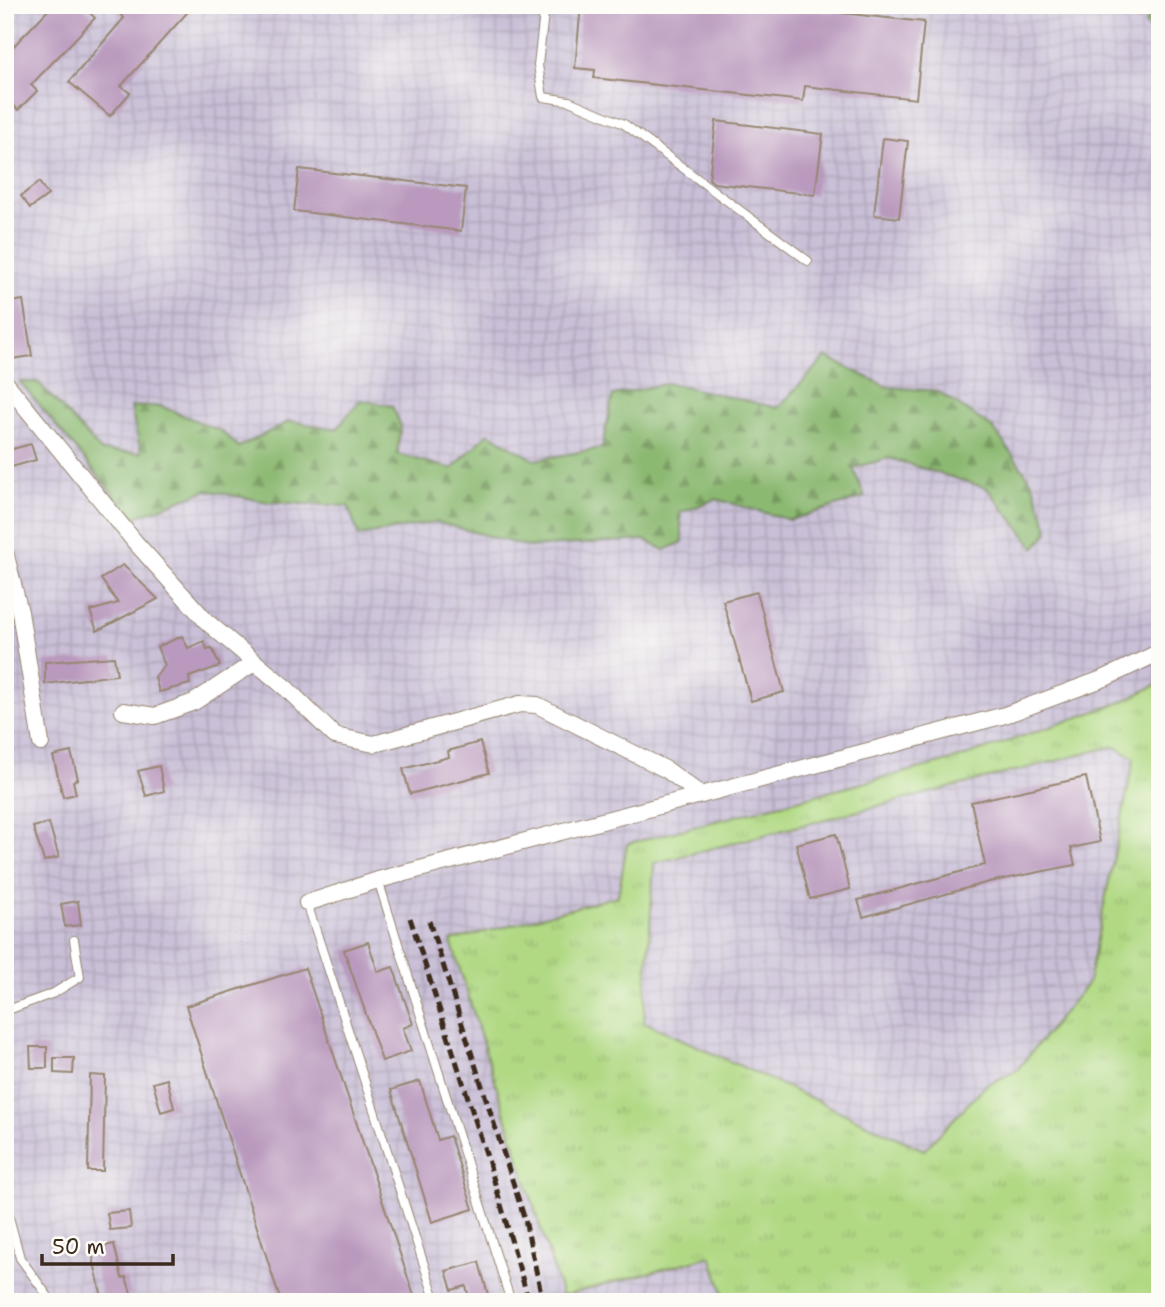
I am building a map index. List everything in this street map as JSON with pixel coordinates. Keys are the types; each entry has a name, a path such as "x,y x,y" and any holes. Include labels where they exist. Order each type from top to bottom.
{"street":[{"path":"5,382 135,542 207,622 256,662 335,736 374,744 520,704 537,705 667,770 701,795"},
{"path":"5,552 20,612 41,743"},
{"path":"307,903 378,880 1005,715 1105,678 1160,652"},
{"path":"123,711 155,716 194,702 256,662"}],"lane":[{"path":"545,5 538,65 543,97 569,101 624,124 808,261"},
{"path":"378,880 511,1302"},
{"path":"307,903 436,1302"},
{"path":"5,1011 54,993 80,977 74,940"},
{"path":"5,1202 20,1258 52,1302"}],"shaded area":[{"path":"5,5 1160,5 1160,1302 5,1302"}],"green space":[{"path":"1153,5 1160,5 1160,38 1145,25"},
{"path":"826,357 887,387 937,391 993,428 1032,482 1049,531 1035,548 987,488 889,458 853,468 865,497 790,520 716,499 680,513 683,542 665,550 644,540 529,547 436,522 359,536 348,506 267,502 207,490 133,518 20,382 38,382 101,451 141,453 131,407 161,406 221,431 239,447 290,421 337,429 360,400 392,406 401,426 397,454 452,469 488,433 535,460 602,448 613,395 669,383 778,408"},
{"path":"1160,683 1160,1302 726,1302 711,1256 562,1296 451,941 618,896 627,844 960,758 1122,702","holes":["1114,746 1134,758 1088,983 1016,1071 986,1085 924,1150 644,1022 654,863"]}],"building":[{"path":"53,5 82,5 95,18 31,85 37,91 18,110 5,98 5,55"},
{"path":"127,5 139,5 145,11 150,5 194,5 121,86 130,93 110,116 69,82 124,18 119,13"},
{"path":"581,5 767,5 924,22 916,99 805,86 803,101 594,78 595,70 575,68"},
{"path":"716,121 823,134 815,195 714,183 709,179"},
{"path":"883,138 908,141 899,218 874,215"},
{"path":"299,169 466,188 461,231 294,211"},
{"path":"39,182 48,195 30,208 21,196"},
{"path":"23,300 32,356 11,359 5,303"},
{"path":"31,444 36,460 8,468 5,451"},
{"path":"123,565 158,599 97,631 90,611 118,603 101,579"},
{"path":"757,592 784,692 751,701 723,601"},
{"path":"182,636 188,648 204,641 207,649 212,648 220,666 189,677 190,684 159,692 155,677 165,665 157,647"},
{"path":"114,657 117,675 45,684 45,662"},
{"path":"480,742 489,773 410,794 403,769 449,757 448,751"},
{"path":"71,752 78,779 73,781 76,794 63,797 53,756"},
{"path":"159,766 164,791 146,796 138,771"},
{"path":"1086,777 1100,842 1071,848 1075,865 989,882 863,917 858,900 985,865 971,802"},
{"path":"49,823 59,857 44,861 33,827"},
{"path":"836,834 850,889 810,899 796,844"},
{"path":"78,901 81,925 65,927 61,904"},
{"path":"368,942 378,972 393,967 413,1024 403,1028 411,1051 382,1061 344,950"},
{"path":"305,968 416,1302 281,1302 186,1006"},
{"path":"30,1047 47,1047 47,1068 31,1068"},
{"path":"54,1058 74,1058 73,1074 54,1073"},
{"path":"90,1075 105,1076 103,1171 88,1171"},
{"path":"167,1079 174,1108 161,1112 153,1083"},
{"path":"420,1081 438,1140 450,1136 473,1209 432,1222 391,1090"},
{"path":"129,1211 131,1228 110,1230 107,1213"},
{"path":"114,1244 122,1278 126,1277 132,1296 103,1302 91,1249"},
{"path":"479,1262 490,1302 470,1302 466,1286 452,1290 446,1271"}],"railway":[{"path":"410,918 489,1163 529,1302"},
{"path":"429,921 525,1220 543,1302"}]}
